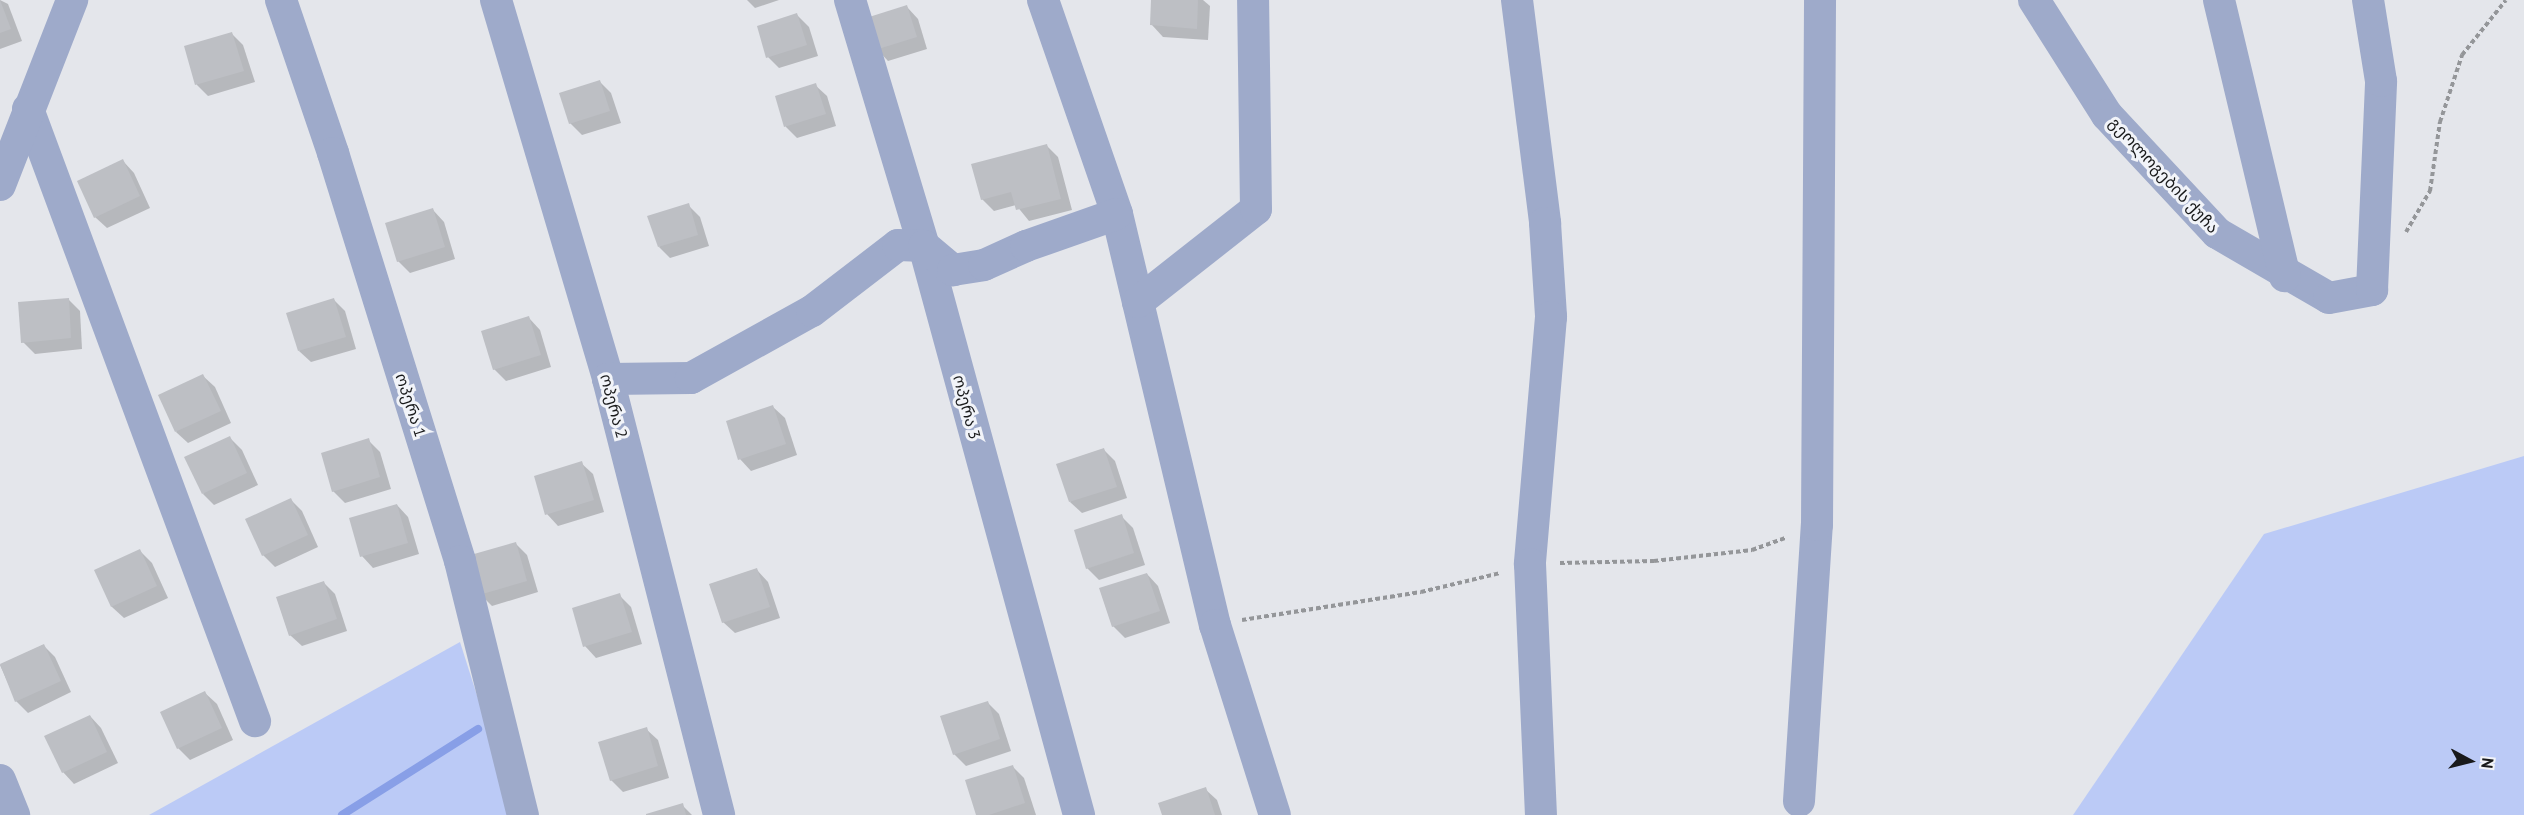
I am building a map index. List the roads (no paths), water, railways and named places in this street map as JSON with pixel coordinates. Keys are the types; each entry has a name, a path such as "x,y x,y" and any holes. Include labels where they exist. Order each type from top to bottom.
{"street":[{"path":"0,185 72,0"},
{"name":"ოპერა 1","path":"281,0 333,153 460,561 523,815"},
{"name":"ოპერა 2","path":"496,0 608,379 719,815"},
{"name":"ოპერა 3","path":"850,0 924,246 1079,815"},
{"path":"1043,0 1117,214 1215,625 1275,815"},
{"path":"1138,302 1256,209 1253,0"},
{"path":"1517,0 1545,222 1551,317 1530,564 1541,815"},
{"path":"1798,801 1816,525 1820,0"},
{"name":"გეოლოგების ქუჩა","path":"2034,0 2107,115 2217,233 2285,276 2329,298 2372,290 2381,81 2368,0"},
{"path":"2219,0 2285,276"},
{"path":"28,109 255,721"},
{"path":"608,379 691,378 812,311 898,245 924,246 953,270 984,265 1026,246 1117,214"},
{"path":"0,780 14,815"}],"waterway":[{"path":"342,815 478,729"}]}
